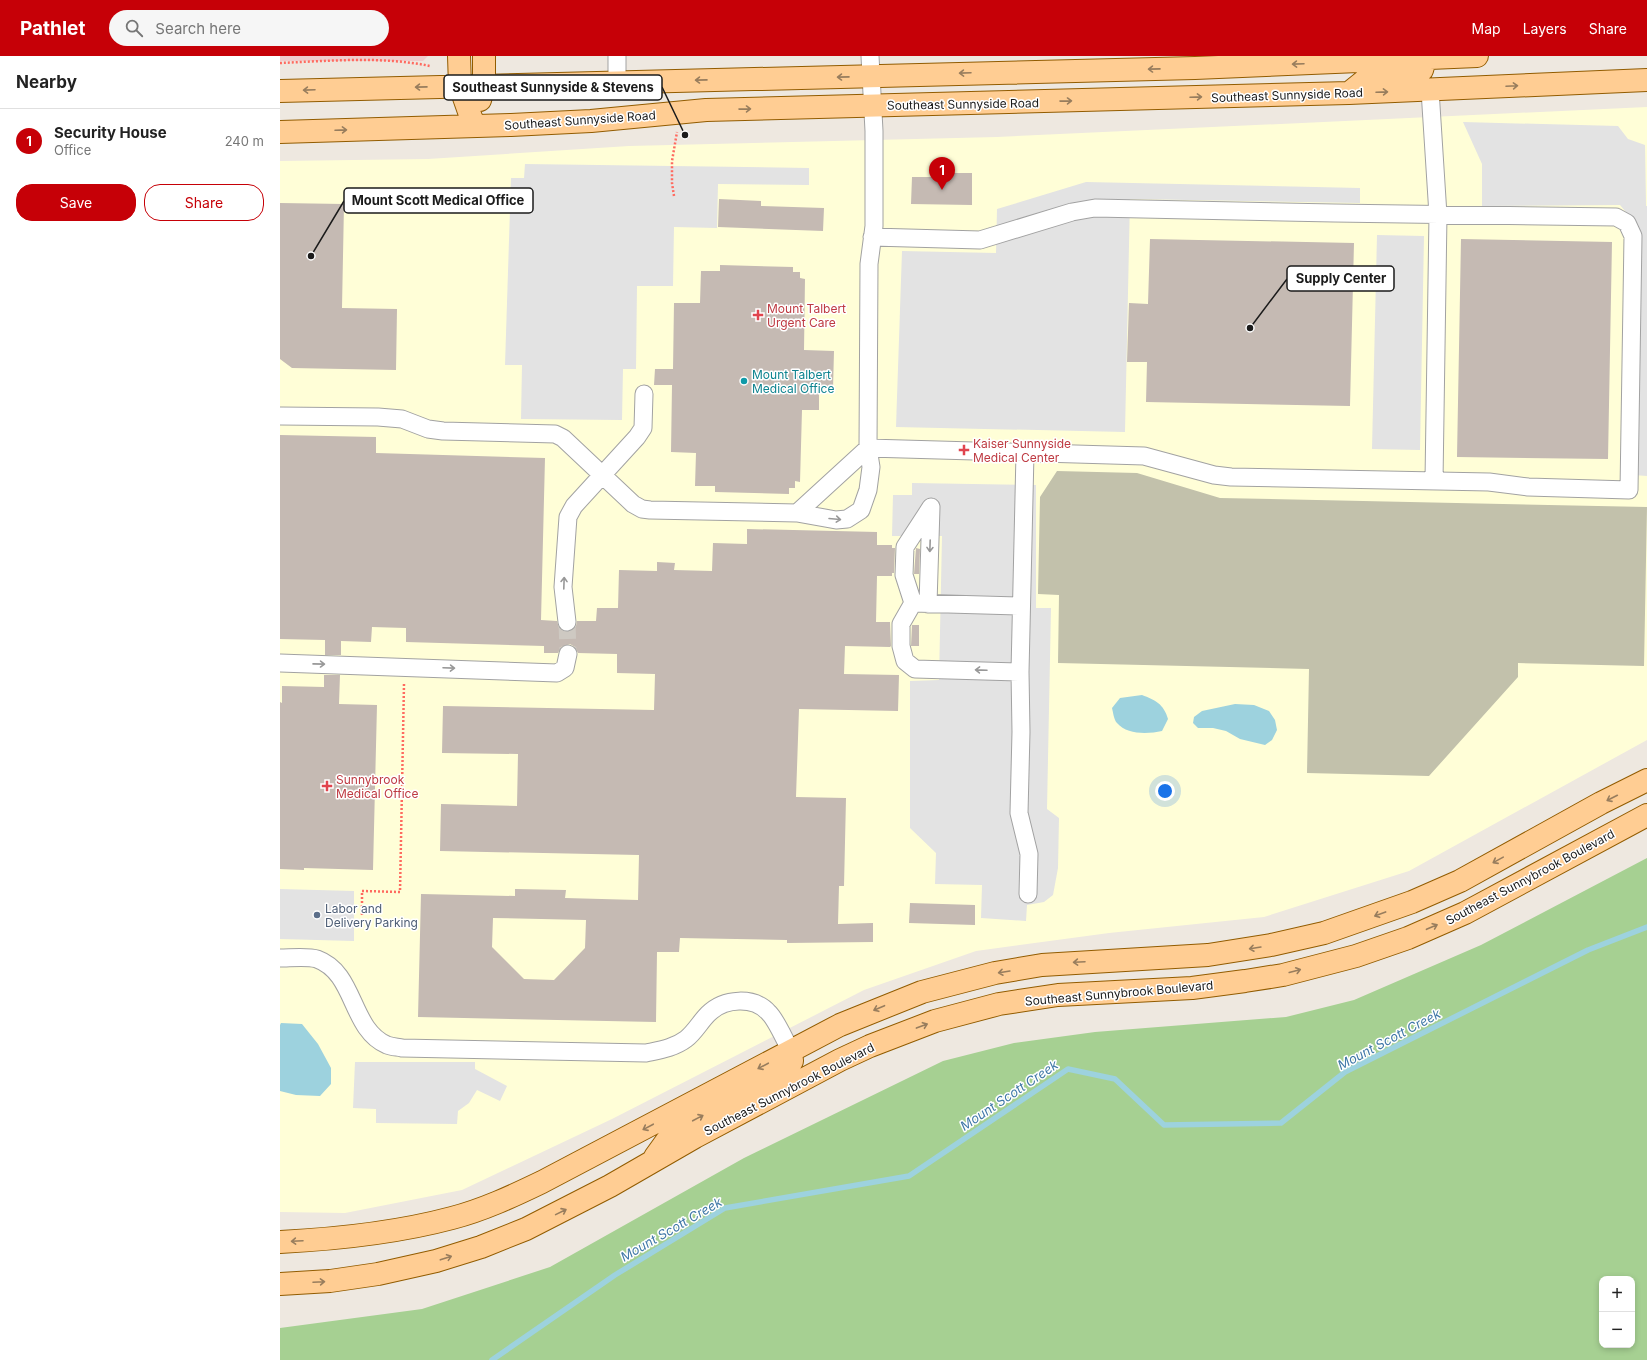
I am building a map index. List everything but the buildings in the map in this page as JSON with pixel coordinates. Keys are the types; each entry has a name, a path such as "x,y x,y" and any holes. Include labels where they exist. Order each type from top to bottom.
{"main road":[{"path":"459,56 460,86 474,126"},
{"path":"474,126 484,86 484,56"},
{"path":"280,91 617,82 870,66 1195,62 1477,56"},
{"path":"1349,93 1370,76 1418,74 1422,70 1425,57"},
{"path":"1125,100 1142,84 1182,84 1189,82 1193,78 1195,62"},
{"name":"Southeast Sunnyside Road","path":"280,132 592,121 677,112 1349,93 1647,80"},
{"path":"280,1242 371,1235 452,1218 493,1204 542,1182 840,1025 922,992 995,973 1042,965 1208,955 1271,945 1324,933 1372,918 1460,881 1601,803 1647,780"},
{"name":"Southeast Sunnybrook Boulevard","path":"280,1284 330,1281 378,1274 436,1261 481,1247 526,1229 569,1208 840,1060 870,1046 935,1021 999,1004 1044,997 1192,988 1245,981 1283,975 1356,956 1408,938 1465,914 1647,815"},
{"path":"650,1163 672,1132 787,1070 792,1061 791,1051"}],"lane":[{"path":"617,56 617,82"},
{"path":"280,416 402,419 428,428 443,431 555,434 563,438 633,504 642,509 797,513 836,520 848,519 855,516 861,510 868,490 871,467 868,448 869,264 874,226 874,194 873,106 870,66"},
{"path":"1430,90 1438,215 1434,481"},
{"path":"797,513 868,448 1144,456 1214,475 1231,477 1489,482 1528,487 1629,490 1633,236 1627,223 1616,217 1095,208 1072,212 980,240 872,237"},
{"path":"567,622 563,587 568,517 574,506 638,437 643,428 644,394"},
{"path":"1025,453 1021,606 1021,732 1019,813 1030,854 1028,894"},
{"path":"921,603 904,575 905,547 931,507 921,603 901,624 901,646 905,661 915,668 1020,672"},
{"path":"921,603 1021,606"},
{"path":"280,663 557,673 565,668 568,654"},
{"path":"280,958 316,959 328,965 338,974 365,1026 374,1036 388,1045 395,1047 646,1053 669,1049 686,1039 709,1014 725,1003 742,1001 755,1004 769,1013 791,1051"}],"path":[{"path":"280,63 356,60 418,64"},
{"path":"674,196 672,183 672,161 677,142 677,112"},
{"path":"362,915 362,891 400,892 405,684 397,684"}],"shaded area":[{"path":"280,56 428,56 423,61 280,61"},
{"name":"Kaiser Sunnyside Medical Center","path":"1647,107 1647,740 1409,871 1264,917 1109,933 976,951 864,990 612,1119 462,1190 345,1213 280,1212 280,161 428,159 629,146 997,137"},
{"path":"1463,122 1618,126 1628,139 1645,145 1647,206 1647,476 1633,475 1636,224 1620,205 1482,206 1482,164"},
{"path":"525,164 809,168 809,185 718,184 717,228 674,227 673,286 637,286 636,369 623,369 622,420 521,419 522,365 505,365 511,178 524,178"},
{"path":"1086,182 1360,188 1360,203 1130,199 1125,432 896,427 902,251 996,253 997,209"},
{"path":"1377,235 1424,236 1420,450 1372,449"},
{"path":"1057,471 1137,473 1220,498 1647,507 1644,666 1518,663 1518,677 1429,776 1307,773 1309,669 1058,663 1059,595 1038,594 1040,497"},
{"path":"912,483 1036,485 1036,608 1051,608 1047,809 1059,818 1058,868 1053,895 1044,902 1027,905 1026,921 981,918 982,885 935,884 936,853 910,828 910,681 939,680 942,536 892,536 893,495 912,495"},
{"name":"Labor and Delivery Parking","path":"280,889 354,891 354,941 280,939"},
{"path":"355,1062 475,1062 475,1069 507,1086 500,1101 477,1090 469,1103 458,1111 457,1124 376,1123 376,1109 353,1108"}],"green space":[{"path":"1647,858 1647,1360 280,1360 280,1328 422,1309 550,1267 744,1158 943,1061 1014,1043 1095,1032 1286,1017 1354,1000 1481,945"}],"water":[{"path":"1142,695 1158,703 1164,710 1168,719 1162,731 1150,733 1132,732 1121,727 1116,722 1112,708 1120,698"},
{"path":"1235,704 1254,705 1269,711 1275,720 1277,730 1272,740 1265,745 1240,739 1226,731 1213,728 1198,728 1193,723 1194,717 1202,711"},
{"path":"281,1023 302,1024 318,1044 331,1068 331,1084 320,1096 296,1095 280,1091"}],"waterway":[{"name":"Mount Scott Creek","path":"492,1360 615,1275 725,1208 909,1176 1068,1069 1115,1079 1164,1125 1281,1123 1345,1072 1588,950 1647,927"}],"tunnel":[{"path":"567,622 568,654"}],"place":[{"name":"Southeast Sunnyside & Stevens","path":"685,135"},
{"name":"Security House","path":"942,190"},
{"name":"Mount Scott Medical Office","path":"311,256"},
{"name":"Mount Talbert Urgent Care","path":"758,315"},
{"name":"Supply Center","path":"1250,328"},
{"name":"Mount Talbert Medical Office","path":"744,381"},
{"name":"Kaiser Sunnyside Medical Center","path":"964,450"},
{"name":"Sunnybrook Medical Office","path":"327,786"},
{"name":"Labor and Delivery Parking","path":"317,915"}]}
